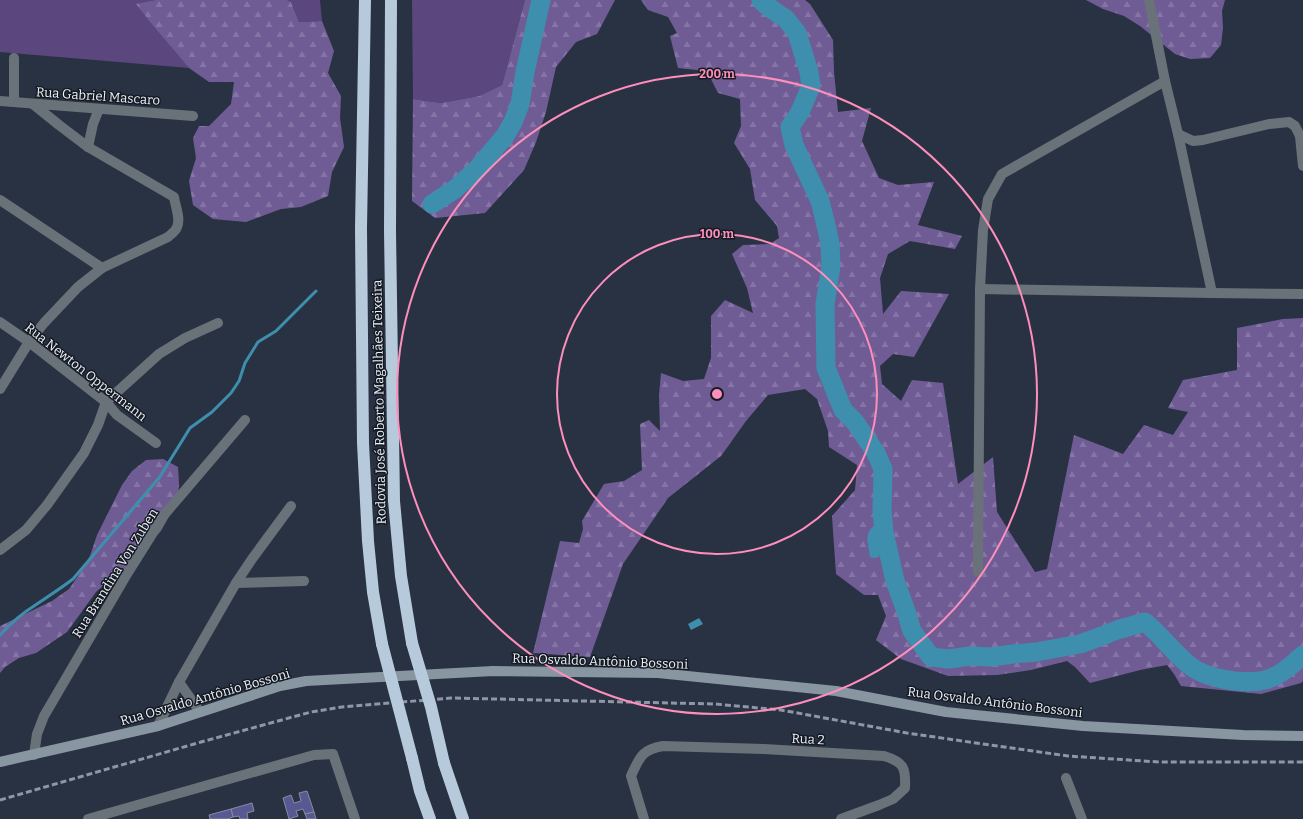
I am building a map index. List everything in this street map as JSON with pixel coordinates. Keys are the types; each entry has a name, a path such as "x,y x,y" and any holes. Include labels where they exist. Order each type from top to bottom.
{"highway":[{"name":"Rodovia José Roberto Magalhães Teixeira","path":"365,0 361,221 364,475 368,541 382,644 420,791 430,819"},
{"name":"Rodovia José Roberto Magalhães Teixeira","path":"391,0 390,231 394,501 401,576 412,643 431,707 444,763 463,819"}],"street":[{"path":"1149,0 1165,81 1178,134 1212,293"},
{"path":"14,58 14,102"},
{"path":"978,572 980,289 984,230 988,199 1002,174 1165,81"},
{"name":"Rua Gabriel Mascaro","path":"0,101 194,116"},
{"path":"0,389 29,342 44,323 78,287 102,268 168,237 178,226 178,216 174,196 88,146 59,126 33,104"},
{"path":"88,146 93,124 99,109"},
{"path":"1178,134 1193,141 1203,140 1269,124 1289,122 1295,126 1300,136 1303,166"},
{"path":"0,200 102,268"},
{"path":"980,289 1303,294"},
{"name":"Rua Newton Oppermann","path":"0,322 29,342 106,402 117,415 156,443"},
{"path":"0,550 26,530 47,505 84,453 98,425 106,402 159,354 185,338 218,323"},
{"name":"Rua Brandina Von Zuben","path":"34,755 37,734 44,716 126,574 164,515 246,420"},
{"path":"158,726 179,682 236,583 291,506"},
{"path":"236,583 304,581"},
{"name":"Rua Osvaldo Antônio Bossoni","path":"0,762 158,726 280,686 306,681 492,671 658,673 836,691 946,712 1083,726 1243,735 1303,736"},
{"path":"179,682 200,712"},
{"name":"Rua 2","path":"644,819 631,776 641,756 651,748 663,746 764,749 884,756 896,759 902,765 905,774 904,788 893,799 841,819"},
{"path":"88,819 314,755 333,754 355,819"},
{"path":"1066,778 1082,819"}],"shaded area":[{"path":"0,0 155,0 137,4 154,27 189,68 0,52"},
{"path":"287,0 320,0 322,21 299,22 291,2"},
{"path":"412,0 525,0 502,85 479,96 441,103 413,99"}],"green space":[{"path":"155,0 287,0 291,2 299,22 322,21 334,51 328,73 341,96 340,118 344,147 332,172 328,196 301,207 281,209 246,222 213,219 193,205 189,181 196,158 193,138 199,126 209,126 231,104 234,82 209,82 189,68 136,4"},
{"path":"525,0 615,0 597,34 576,42 556,67 546,112 536,142 524,170 485,213 435,218 412,201 413,99 441,103 479,96 502,85"},
{"path":"641,0 805,0 810,4 833,40 834,72 838,112 871,108 862,141 879,178 898,185 934,182 918,225 962,236 955,249 910,241 888,254 880,278 883,314 901,291 949,294 914,357 893,354 880,366 882,384 901,401 912,380 943,383 958,484 993,457 997,512 1035,572 1047,569 1074,435 1123,454 1144,425 1173,435 1188,412 1168,408 1183,380 1237,370 1237,328 1283,319 1303,318 1303,681 1301,683 1261,694 1181,686 1167,665 1140,670 1090,683 1067,661 1031,670 997,675 948,676 901,659 876,640 886,616 878,595 864,595 836,574 832,516 855,490 857,465 829,447 828,431 817,399 805,389 768,395 746,421 721,456 668,498 623,564 590,657 533,653 560,541 579,543 583,529 582,521 604,484 624,481 642,470 640,424 649,420 660,431 659,395 661,373 683,381 704,379 711,358 711,316 725,300 753,313 747,288 732,254 743,245 770,244 779,238 777,226 755,200 750,169 734,143 741,126 740,99 718,93 707,71 678,68 670,36 677,33 668,17 648,10"},
{"path":"1086,0 1225,0 1222,11 1223,28 1221,45 1210,58 1190,59 1175,54 1140,26 1124,16 1103,9"},
{"path":"163,459 178,467 179,484 178,500 161,531 125,569 96,592 67,632 36,653 19,658 5,667 0,673 0,626 52,601 69,589 90,556 97,535 122,485 132,471 146,460"}],"water":[{"path":"878,523 881,540 879,557 874,558 870,557 868,533 873,526"},
{"path":"699,618 703,624 691,630 688,624"}],"building":[{"path":"307,791 314,812 305,814 303,809 296,811 298,816 289,819 283,798 291,795 294,803 301,801 299,793"},
{"path":"252,803 254,811 247,813 248,819 240,819 239,816 233,817 231,809"},
{"path":"231,809 233,817 228,819 210,819 209,815"},
{"path":"314,812 316,819 307,819 305,814"}],"waterway":[{"path":"432,204 455,189 478,168 505,136 513,122 520,104 525,72 541,0"},
{"path":"761,0 786,19 797,33 809,72 811,86 800,112 790,127 794,145 820,201 830,244 831,266 825,304 826,368 843,410 855,422 876,453 883,469 882,511 884,532 895,581 912,631 931,657 949,659 970,656 991,657 1036,652 1080,644 1117,630 1145,622 1189,665 1205,674 1226,680 1247,682 1265,680 1281,673 1303,655"},
{"path":"0,635 25,612 73,579 159,478 190,428 212,412 231,393 239,381 245,363 258,342 276,331 316,291"}],"railway":[{"path":"0,800 311,712 342,707 451,698 715,704 781,710 907,733 1068,756 1159,762 1303,762"}]}
